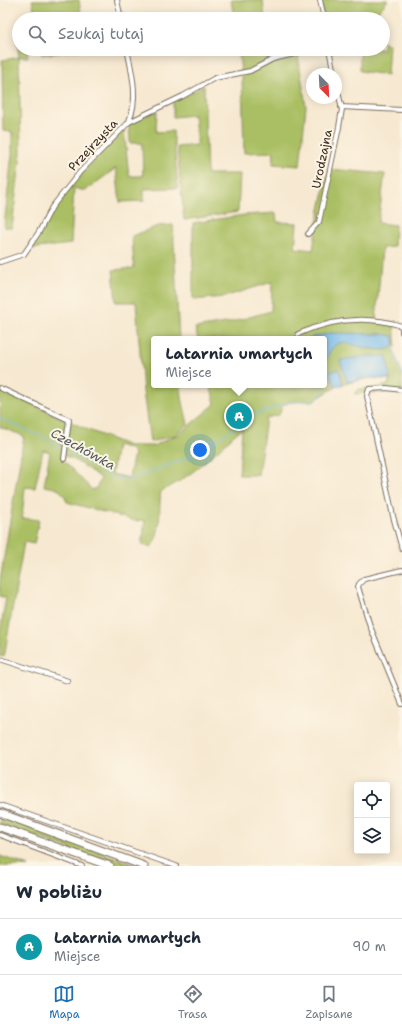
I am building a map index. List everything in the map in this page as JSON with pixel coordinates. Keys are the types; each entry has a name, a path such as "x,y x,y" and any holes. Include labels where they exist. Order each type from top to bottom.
{"main road":[{"path":"0,813 144,866"},
{"path":"0,826 110,866"}],"street":[{"path":"117,0 120,12"},
{"path":"320,0 323,12"},
{"path":"128,56 134,82 133,111 129,122"},
{"name":"Przejrzysta","path":"0,262 24,254 39,232 52,207 80,172 129,122 215,78 250,71 273,59 286,56"},
{"path":"331,56 333,68"},
{"name":"Urodzajna","path":"308,234 319,222 339,127 340,104"},
{"path":"341,107 402,110"},
{"path":"298,334 325,323 350,319 402,326 402,332"},
{"path":"0,388 69,420 64,459"},
{"path":"402,390 387,388 369,390 367,396 402,549"},
{"path":"402,570 364,579 359,584 358,590 370,626 402,704"},
{"path":"0,659 68,681"},
{"path":"0,805 176,866"},
{"path":"0,835 82,866"}],"green space":[{"path":"32,0 79,0 81,12 35,12"},
{"path":"231,0 263,0 264,12 233,12"},
{"path":"321,0 388,0 378,12 323,12"},
{"path":"239,56 270,56 270,59 248,70 241,71"},
{"path":"298,56 306,106 300,166 273,164 274,152 244,153 242,75 250,73 271,63"},
{"path":"360,56 388,56 387,75 360,71"},
{"path":"19,57 21,153 12,228 4,227 12,154 12,132 3,131 2,60"},
{"path":"204,86 207,174 240,174 238,212 184,220 177,147 197,145 194,115 173,117 173,102"},
{"path":"157,111 156,132 173,131 178,188 144,189 144,201 120,202 116,168 85,191 74,188 71,244 29,249 55,207 82,173 124,130 129,176 143,176 142,143 130,143 129,126 130,122"},
{"path":"329,169 385,174 378,223 395,225 394,247 382,248 376,321 394,324 396,347 393,347 402,374 402,393 388,392 354,394 359,389 375,389 388,385 390,379 369,378 343,384 338,369 329,372 336,387 313,401 291,402 283,405 279,415 266,418 258,475 239,475 242,428 194,471 161,491 159,527 155,541 151,547 142,545 145,520 136,521 67,502 64,494 59,490 44,486 50,452 43,450 35,488 25,487 22,518 39,520 34,544 24,542 4,657 0,656 0,632 6,598 0,596 0,581 24,436 0,427 0,389 86,429 129,446 153,446 179,434 215,404 211,388 327,388 327,336 197,336 195,328 232,322 271,311 272,282 224,297 193,300 193,223 244,215 276,213 277,222 297,223 295,248 313,250 317,223","holes":["117,445 130,449 134,453 129,478 112,474","63,455 73,459 101,478 97,487 92,490 63,460"]},
{"path":"173,225 179,336 151,336 151,388 181,388 188,424 175,435 150,442 143,391 136,302 116,302 113,270 134,268 132,236 158,226"},
{"path":"0,815 138,866 118,866 0,824"},
{"path":"0,856 29,866 0,866"}],"water":[{"path":"332,333 383,334 393,336 394,344 390,348 382,350 339,343 336,344 327,358 327,336 317,336"},
{"path":"369,356 387,356 390,379 369,378 347,382 340,360"},
{"path":"339,369 343,384 336,387 329,372"}],"waterway":[{"name":"Czechówka","path":"393,347 402,374"},
{"name":"Czechówka","path":"67,451 111,477 129,480 187,458 256,414 291,402 313,401 324,392 323,388"},
{"name":"Czechówka","path":"0,418 47,439 64,449"}],"place":[{"name":"Latarnia umarłych","path":"239,416"}]}
